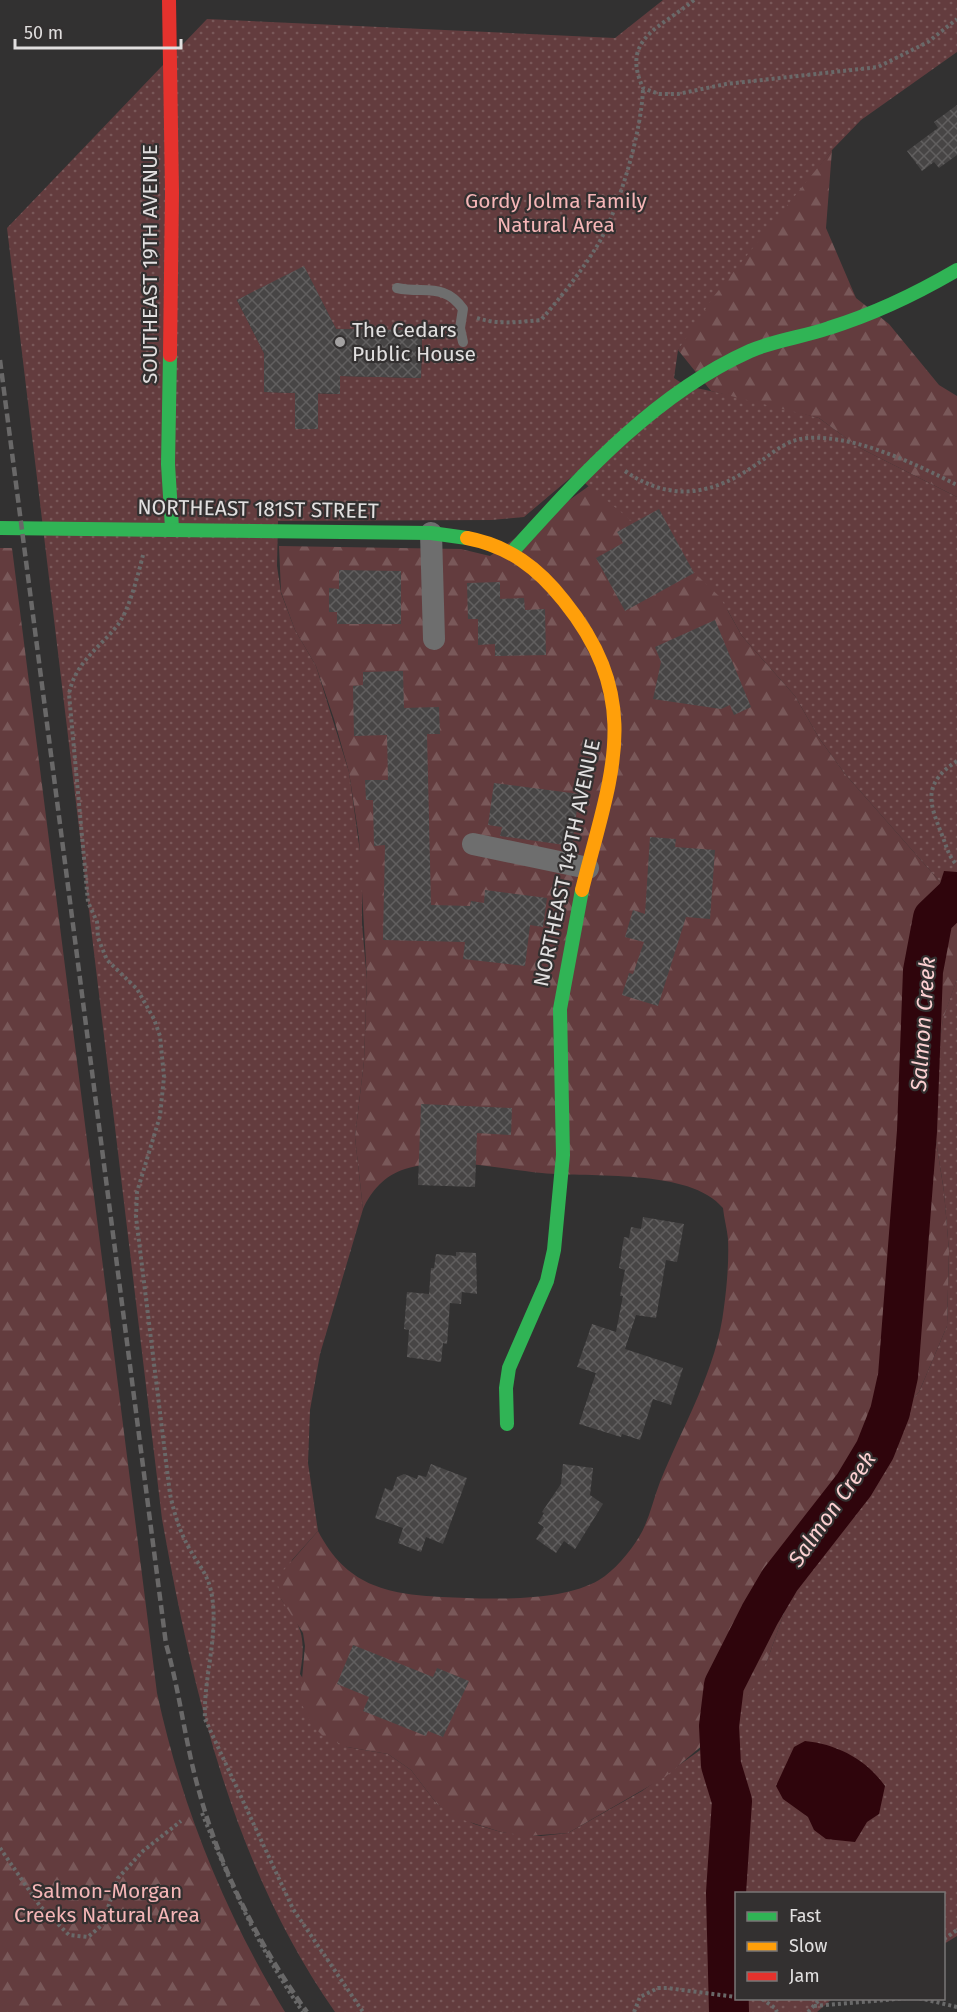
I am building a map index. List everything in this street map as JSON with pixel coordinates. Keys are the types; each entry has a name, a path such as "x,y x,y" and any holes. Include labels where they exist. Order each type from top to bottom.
{"street":[{"name":"SOUTHEAST 19TH AVENUE","path":"169,0 172,192 168,464 172,528"},
{"path":"512,552 604,457 686,386 752,351 835,327 910,299 957,270"},
{"name":"NORTHEAST 181ST STREET","path":"0,528 172,528 431,533 489,541 512,552"},
{"path":"431,533 434,639"},
{"name":"NORTHEAST 149TH AVENUE","path":"507,1424 508,1370 541,1292 554,1254 563,1153 558,1038 560,997 568,949 605,804 614,755 616,725 603,669 577,616 538,573 512,552"},
{"path":"472,844 588,868"}],"lane":[{"path":"397,288 435,290 455,297 464,309 460,328 463,342"}],"path":[{"path":"462,314 487,322 514,323 541,320 558,301 597,246 611,213 640,124 643,88 636,73 634,58 641,42 694,0"},
{"path":"643,88 658,94 678,94 726,84 878,67 928,42 957,19"},
{"path":"604,457 633,476 658,487 686,494 730,482 782,447 797,440 815,437 874,449 910,460 957,485"},
{"path":"145,549 137,577 118,625 84,660 76,672 69,694 88,902 97,922 99,938 107,960 137,989 154,1019 163,1060 160,1116 137,1192 136,1218 170,1494 181,1531 189,1549 206,1574 211,1591 211,1653 204,1695 205,1719 293,1909 363,2012"},
{"path":"957,761 943,772 934,785 930,798 932,816 949,857 957,865"},
{"path":"202,1813 239,1905 266,1957 303,2012"},
{"path":"0,1848 40,1906 69,1935 88,1937 102,1925 118,1878 143,1851 181,1821"},
{"path":"634,2012 640,1997 658,1988 735,1997"},
{"path":"763,2000 777,2012"},
{"path":"808,2012 818,2000"},
{"path":"814,2006 884,2000"},
{"path":"927,2000 957,2007"}],"green space":[{"name":"Gordy Jolma Family Natural Area","path":"663,0 957,0 957,52 861,120 832,150 678,350 674,378 686,386 755,400 819,418 858,447 957,497 957,901 845,774 819,738 795,696 742,636 728,611 687,566 609,505 575,474 524,517 492,520 278,521 277,566 281,593 295,630 316,666 349,772 362,866 362,924 367,980 364,1061 355,1137 363,1209 320,1354 310,1410 308,1463 318,1531 292,1560 281,1599 294,1617 301,1634 303,1651 300,1674 347,1747 388,1754 411,1770 437,1804 474,1824 501,1832 541,1836 568,1833 642,1791 699,1751 730,1722 767,1661 811,1537 883,1428 919,1392 947,1326 949,1251 944,1192 935,1134 936,1075 943,1018 957,979 957,1936 945,1943 945,1892 735,1892 735,2000 831,2000 817,2012 335,2012 300,1956 269,1898 222,1776 203,1713 162,1519 7,228 207,19 615,38","holes":["304,267 336,329 422,331 421,378 340,376 339,394 264,392 264,353 237,300"]},
{"path":"832,150 826,228 856,298 889,324 939,385 957,396 957,497 858,447 819,418 711,391 678,350 714,296"},
{"path":"589,486 687,566 720,597 742,636 795,696 819,738 845,774 957,901 957,979 943,1019 936,1075 935,1134 944,1192 949,1251 947,1326 919,1392 883,1428 811,1537 767,1661 755,1686 730,1722 665,1777 568,1833 527,1836 501,1832 460,1819 437,1804 411,1770 388,1754 347,1747 323,1736 313,1726 300,1701 305,1646 303,1633 281,1599 278,1585 283,1571 318,1531 341,1564 355,1575 385,1589 421,1596 522,1598 544,1596 583,1587 610,1572 626,1555 642,1531 660,1482 707,1375 720,1330 728,1273 728,1239 723,1208 708,1195 688,1186 664,1181 638,1177 542,1173 473,1164 439,1163 405,1169 391,1175 370,1196 363,1209 355,1137 364,1061 367,980 359,838 349,772 334,719 316,666 295,630 281,592 279,546 461,549 490,556"},
{"name":"Salmon-Morgan Creeks Natural Area","path":"0,548 12,548 157,1693 179,1777 208,1858 243,1936 285,2012 0,2012"}],"shaded area":[{"path":"944,871 957,872 957,906 931,913"},
{"path":"805,1741 828,1746 850,1755 869,1768 885,1786 879,1814 867,1822 855,1842 826,1839 814,1830 808,1817 783,1799 776,1786 794,1747"}],"building":[{"path":"957,105 957,155 939,168 934,162 922,171 907,151 938,128 934,122"},
{"name":"The Cedars Public House","path":"304,266 336,329 422,330 421,378 340,376 340,394 318,393 318,429 295,429 295,393 264,392 264,353 237,300"},
{"path":"659,509 694,573 625,611 596,558 623,543 617,532"},
{"path":"339,570 401,571 401,624 337,624 337,612 329,612 329,588 339,589"},
{"path":"500,582 500,599 524,598 525,610 545,609 546,655 495,656 495,644 478,645 478,619 468,619 467,583"},
{"path":"715,620 751,707 734,715 730,705 721,709 653,699 661,662 655,647"},
{"path":"403,671 404,708 439,707 440,734 427,734 431,905 470,906 471,901 484,903 485,890 547,898 543,927 530,925 525,966 463,959 465,942 383,940 385,845 374,846 373,800 366,800 365,780 388,780 387,735 354,736 353,686 363,685 363,672"},
{"path":"494,783 579,794 572,846 500,836 502,827 488,825"},
{"path":"650,837 676,839 675,847 715,850 710,919 686,917 658,1006 622,995 629,973 633,974 644,942 625,937 633,910 645,914"},
{"path":"421,1104 512,1108 511,1135 477,1133 475,1187 418,1185"},
{"path":"643,1217 684,1224 677,1262 666,1260 656,1318 636,1315 625,1349 683,1368 671,1405 653,1399 640,1440 622,1434 621,1437 579,1424 596,1373 577,1367 592,1324 616,1332 623,1296 620,1296 625,1270 619,1268 624,1237 629,1238 631,1227 641,1229"},
{"path":"456,1252 476,1253 477,1294 462,1292 461,1304 450,1303 447,1344 443,1343 441,1362 407,1357 409,1330 404,1329 407,1292 429,1294 431,1268 434,1268 436,1254 456,1256"},
{"path":"431,1464 467,1478 443,1544 426,1537 421,1552 398,1543 403,1528 375,1518 385,1488 392,1491 397,1477 404,1474 417,1479 418,1475 426,1477"},
{"path":"563,1464 593,1468 590,1495 603,1504 575,1549 564,1541 556,1553 536,1539 544,1527 538,1523 544,1513 542,1512 561,1484"},
{"path":"353,1645 433,1677 437,1668 469,1681 443,1737 428,1731 426,1736 363,1711 369,1697 337,1684"}],"waterway":[{"name":"Salmon Creek","path":"729,2012 726,1893 732,1801 721,1765 719,1726 724,1685 780,1580 854,1485 875,1450 890,1412 898,1376 917,1131 923,971 933,918 957,895"}],"railway":[{"path":"0,360 166,1644 194,1773 218,1849 258,1934 307,2012"}],"traffic: fast":[{"path":"512,552 592,466 621,439 651,413 715,369 760,347 819,331 878,310 957,270"},
{"path":"170,355 168,464 172,528"},
{"path":"0,528 431,533 467,538"},
{"path":"507,1424 506,1388 509,1368 547,1281 554,1250 563,1155 560,1009 582,890"}],"traffic: slow":[{"path":"467,538 509,553 522,560 544,578 564,601 589,638 605,673 613,707 614,741 603,812 582,890"}],"traffic: jam":[{"path":"169,0 172,192 170,355"}],"place":[{"name":"The Cedars Public House","path":"340,342"}]}
